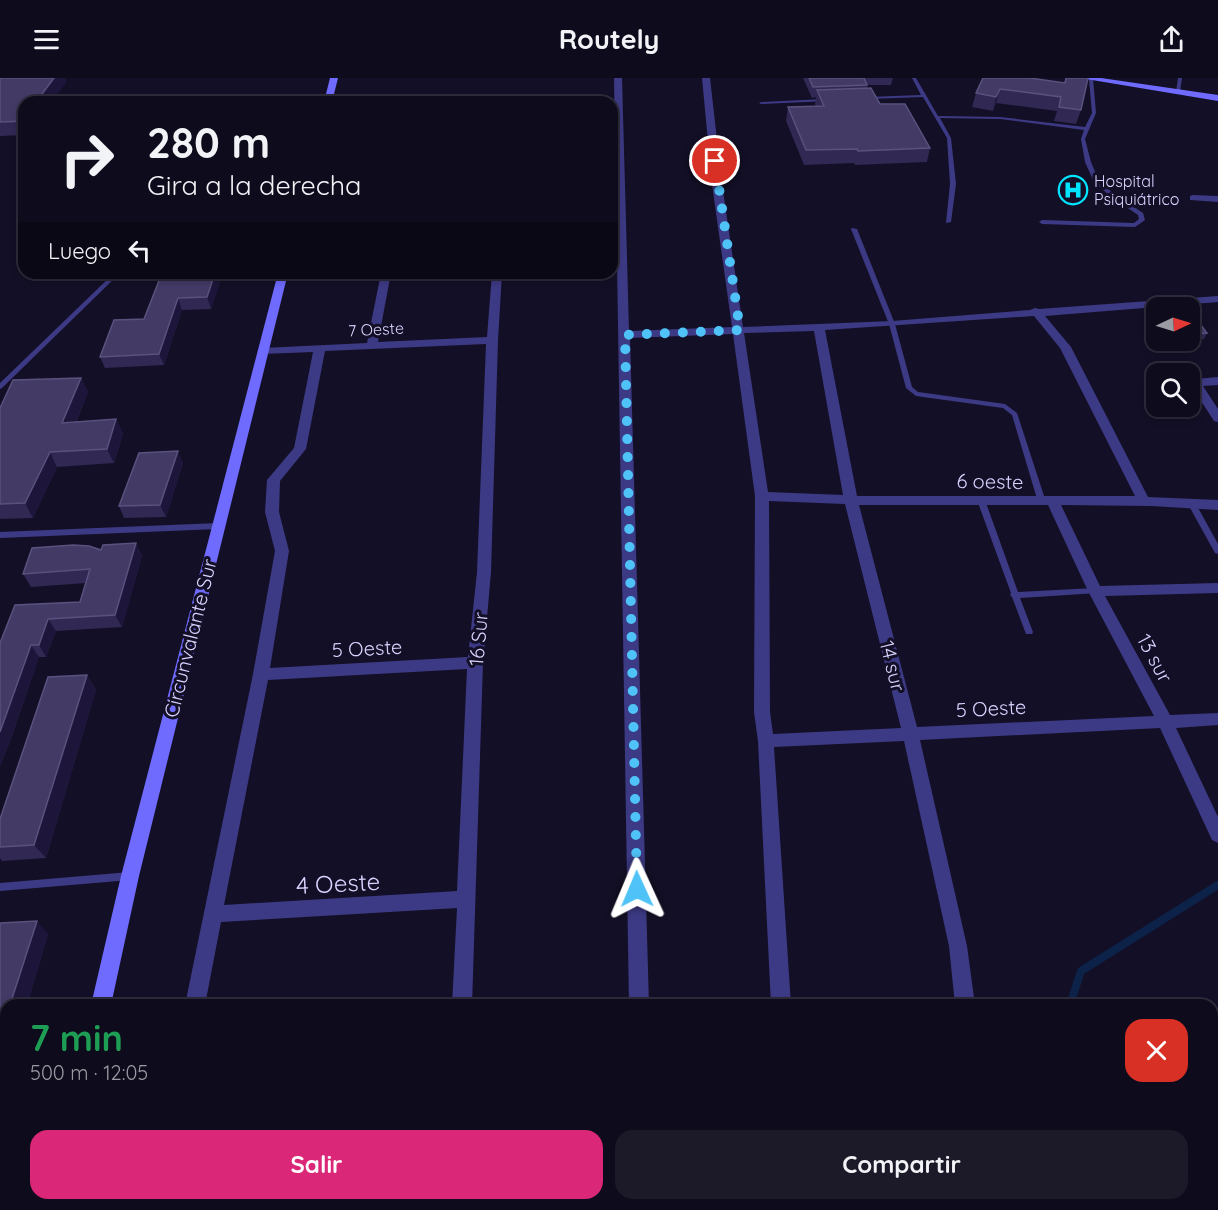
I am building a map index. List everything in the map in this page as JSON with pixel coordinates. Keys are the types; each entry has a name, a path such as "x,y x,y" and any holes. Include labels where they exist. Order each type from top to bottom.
{"main road":[{"path":"330,96 334,78"},
{"path":"1088,79 1218,98"},
{"name":"Circunvalante Sur","path":"102,999 130,876 281,279"}],"street":[{"path":"618,78 639,999"},
{"path":"706,78 717,184 740,330 762,496 762,712 766,741 781,999"},
{"path":"1193,198 1218,199"},
{"path":"372,345 385,279"},
{"name":"16 Sur","path":"462,999 475,663 484,572 492,340 497,279"},
{"path":"625,335 892,324 1035,311 1218,299"},
{"path":"1035,311 1065,347 1144,501"},
{"name":"14 sur","path":"819,328 850,500 910,732 958,946 964,999"},
{"name":"7 Oeste","path":"262,351 492,340"},
{"path":"196,999 261,674 282,551 272,512 274,480 300,449 320,348"},
{"path":"1218,381 1198,382 1196,386 1218,418"},
{"name":"6 oeste","path":"762,496 850,500 1144,501 1192,506 1218,505"},
{"name":"13 sur","path":"1048,502 1165,721 1218,835"},
{"path":"1095,591 1218,588"},
{"name":"5 Oeste","path":"261,674 475,663"},
{"name":"5 Oeste","path":"766,741 910,732 1218,719"},
{"name":"4 Oeste","path":"213,914 466,899"}],"lane":[{"path":"914,78 949,138 953,184 948,222"},
{"path":"1178,92 1180,78"},
{"path":"1042,222 1135,225 1142,220 1141,214 1097,182 1088,162 1083,138 1094,113 1088,79"},
{"path":"866,98 924,96"},
{"path":"761,103 831,100"},
{"path":"936,117 1000,118 1086,129"},
{"path":"854,229 892,324 909,388 916,394 998,404 1005,406 1015,414 1048,502"},
{"path":"0,387 111,279"},
{"path":"981,500 1029,632"},
{"path":"1192,506 1218,550"},
{"path":"1,537 218,526"},
{"path":"1014,595 1095,591"},
{"path":"0,887 130,876"}],"building":[{"path":"0,78 54,78 40,96 18,96 18,121 0,122"},
{"path":"809,78 864,78 867,85 813,87"},
{"path":"983,78 1030,78 1065,83 1066,78 1088,78 1081,110 1059,107 1061,97 1000,89 996,97 976,93"},
{"path":"871,88 880,104 905,104 930,148 858,151 857,149 806,150 788,107 824,106 817,90"},
{"path":"160,279 213,279 207,297 178,298 159,354 100,357 114,320 144,319"},
{"path":"1200,324 1207,333 1200,333"},
{"path":"81,378 62,423 116,419 107,449 50,452 25,503 0,504 0,408 13,380"},
{"path":"178,451 160,505 119,506 139,453"},
{"path":"136,543 115,615 48,619 39,645 31,645 0,732 0,643 15,605 80,602 90,569 23,574 32,548 73,545 89,546 101,550 103,545"},
{"path":"87,675 34,845 0,847 0,819 48,677"},
{"path":"37,921 12,999 0,999 0,923"}],"waterway":[{"path":"1072,999 1081,971 1218,885"}],"place":[{"name":"Hospital Psiquiátrico","path":"1073,190"}],"route":[{"path":"637,889 625,335 740,330 715,161"}]}
